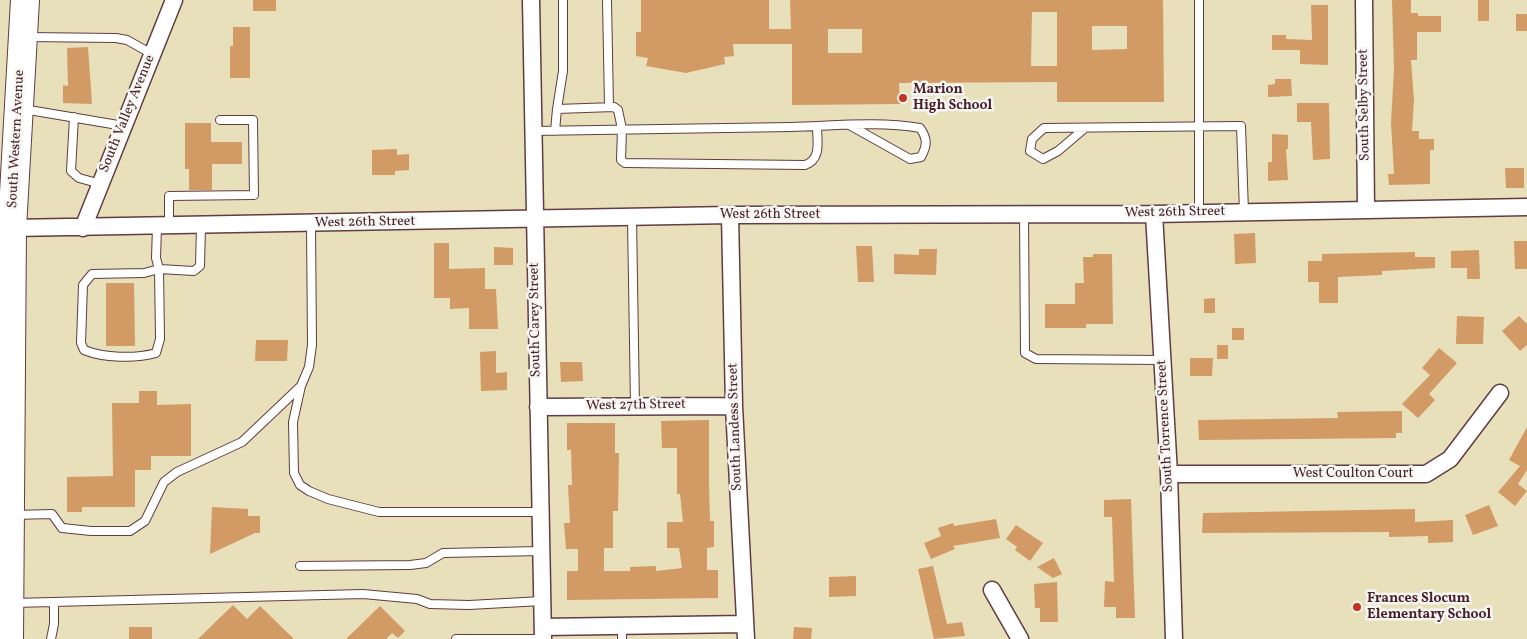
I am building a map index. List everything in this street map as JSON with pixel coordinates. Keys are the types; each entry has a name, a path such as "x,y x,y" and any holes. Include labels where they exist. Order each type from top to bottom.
{"highway":[{"name":"South Western Avenue","path":"9,639 6,589 10,516 5,480 6,227 19,108 25,0"}],"street":[{"name":"South Valley Avenue","path":"83,228 174,0"},
{"name":"South Carey Street","path":"531,0 543,635"},
{"name":"South Selby Street","path":"1364,0 1366,210"},
{"name":"West 26th Street","path":"6,227 83,228 730,215 1154,214 1527,207"},
{"name":"South Torrence Street","path":"1154,214 1169,474 1174,639"},
{"name":"South Landess Street","path":"730,215 734,406 745,632"},
{"name":"West Coulton Court","path":"1169,474 1426,474 1450,459 1500,393"},
{"name":"West 27th Street","path":"538,407 734,406"},
{"path":"992,590 1020,639"},
{"path":"543,635 745,632"}],"lane":[{"path":"555,131 563,71 563,0"},
{"path":"607,0 609,106"},
{"path":"1199,0 1199,213"},
{"path":"23,37 116,38 127,40 152,54"},
{"path":"557,109 609,106 618,110 622,129 621,160 625,164 636,165 805,165 811,163 816,156 817,127"},
{"path":"19,108 124,126"},
{"path":"74,117 71,171 79,178 101,184"},
{"path":"202,226 200,266 194,270 159,269 144,273 92,274 83,285 81,343 84,350 93,354 143,357 156,354 160,339 159,269 156,258 169,196 254,196 253,120 220,120"},
{"path":"533,131 622,129 851,126 907,126 920,128 925,136 926,148 921,157 910,159 851,126"},
{"path":"1085,128 1058,151 1042,159 1030,151 1032,139 1044,128 1241,126 1244,212"},
{"path":"1024,214 1025,353 1036,359 1162,360"},
{"path":"632,218 636,406"},
{"path":"311,224 312,345 309,367 301,386 293,422 294,474 300,485 328,499 380,512 540,512"},
{"path":"10,516 52,514 62,528 92,532 130,531 145,521 164,482 177,472 242,442 301,386"},
{"path":"300,566 410,565 426,563 442,553 541,551"},
{"path":"6,589 54,602 363,594 416,599 430,604 469,605 542,601"},
{"path":"51,639 54,624 54,602"},
{"path":"456,639 543,635"}],"building":[{"path":"253,0 276,0 276,11 253,11"},
{"path":"641,0 769,0 769,29 791,29 790,0 1163,0 1164,102 1057,102 1057,82 899,83 900,104 792,105 792,44 733,44 734,56 724,57 725,64 686,73 646,66 648,58 636,56 636,32 641,32","holes":["1032,12 1057,12 1057,66 1031,66","1092,26 1127,26 1127,49 1092,50","828,29 862,29 862,53 828,53"]},
{"path":"1392,0 1411,0 1411,13 1418,13 1418,16 1441,16 1441,32 1417,32 1417,60 1411,60 1414,100 1412,131 1419,131 1419,139 1434,139 1434,150 1430,150 1430,184 1389,185 1388,174 1394,174 1391,123 1394,69"},
{"path":"1478,0 1489,0 1489,21 1478,21"},
{"path":"1311,5 1328,5 1328,65 1300,64 1300,50 1272,50 1272,35 1286,35 1286,39 1312,40"},
{"path":"1516,14 1527,14 1527,31 1516,31"},
{"path":"233,27 250,27 250,78 230,78 230,46 233,46"},
{"path":"88,47 92,104 63,103 63,85 68,86 67,48"},
{"path":"1275,79 1291,79 1292,96 1268,97 1268,85 1275,84"},
{"path":"1297,103 1329,103 1330,159 1313,160 1311,122 1297,122"},
{"path":"185,123 211,123 211,142 242,142 242,164 212,164 212,190 189,190 189,169 185,169"},
{"path":"1272,134 1288,135 1288,149 1286,149 1288,180 1268,181 1268,162 1272,162"},
{"path":"397,149 397,155 409,154 409,170 395,171 395,175 372,175 372,150"},
{"path":"1505,168 1524,168 1524,188 1506,188"},
{"path":"1255,233 1256,263 1235,264 1234,234"},
{"path":"1514,241 1527,241 1527,269 1515,269"},
{"path":"434,243 449,243 449,269 485,268 485,289 496,289 498,329 469,329 469,308 450,309 450,298 434,298"},
{"path":"856,246 872,246 874,282 858,282"},
{"path":"494,247 513,248 513,265 494,265"},
{"path":"919,249 937,249 936,275 894,274 894,254 919,255"},
{"path":"1479,250 1480,279 1467,279 1467,268 1451,268 1451,251"},
{"path":"1415,252 1415,257 1435,257 1435,268 1382,271 1382,275 1338,277 1338,303 1319,303 1319,282 1308,282 1308,261 1322,261 1322,254"},
{"path":"1093,254 1112,254 1113,324 1086,324 1086,328 1045,328 1045,304 1075,304 1075,283 1084,283 1083,257 1093,257"},
{"path":"106,283 134,283 135,346 106,346"},
{"path":"1215,298 1215,313 1204,313 1204,299"},
{"path":"1457,316 1484,317 1483,344 1456,344"},
{"path":"1519,316 1527,324 1527,345 1520,351 1502,331"},
{"path":"1232,328 1244,328 1244,340 1232,340"},
{"path":"256,340 288,340 287,361 255,361"},
{"path":"1217,345 1228,345 1228,359 1217,359"},
{"path":"1439,348 1457,363 1429,394 1435,400 1418,418 1402,404 1430,375 1422,368"},
{"path":"496,351 496,373 507,372 507,390 481,391 480,352"},
{"path":"1190,358 1213,358 1212,376 1190,376"},
{"path":"560,362 582,362 583,381 561,382"},
{"path":"139,391 157,391 157,405 191,404 191,456 151,456 151,470 135,470 135,507 82,507 82,512 67,512 67,477 113,476 112,403 139,403"},
{"path":"1402,411 1402,433 1396,433 1396,438 1199,440 1198,420 1338,418 1337,412"},
{"path":"709,420 710,521 714,521 714,547 707,548 707,570 718,570 718,598 567,600 567,571 578,571 578,549 566,549 564,523 570,523 568,485 572,485 571,450 567,450 567,423 615,423 615,453 619,453 618,511 613,511 613,548 604,548 604,571 630,571 630,567 656,566 656,571 682,568 679,548 667,548 667,522 683,522 680,494 677,494 677,448 662,448 661,421"},
{"path":"1527,427 1527,470 1518,484 1527,491 1515,506 1498,492 1520,466 1509,460"},
{"path":"1131,499 1135,618 1116,618 1116,607 1104,607 1105,581 1114,582 1112,517 1104,517 1104,500"},
{"path":"1489,505 1498,526 1473,535 1465,515"},
{"path":"212,507 248,509 248,516 260,516 260,533 255,533 210,554"},
{"path":"1415,509 1415,522 1453,520 1453,542 1428,543 1428,536 1389,537 1389,532 1202,533 1203,513"},
{"path":"996,519 1000,538 953,546 955,549 931,559 924,543 941,536 938,528 953,523 954,526"},
{"path":"1016,525 1043,543 1030,561 1015,550 1017,547 1006,539"},
{"path":"1054,558 1062,574 1053,578 1037,567"},
{"path":"933,566 947,624 962,622 965,636 934,639 918,569"},
{"path":"856,576 856,596 829,597 829,577"},
{"path":"1057,582 1058,622 1040,622 1040,608 1035,608 1034,584"},
{"path":"233,605 247,619 260,606 294,639 198,639"},
{"path":"380,606 405,631 398,638 392,633 386,639 346,639"},
{"path":"129,627 152,627 152,639 129,639"},
{"path":"794,627 812,628 811,639 793,639"}],"place":[{"name":"Marion High School","path":"903,98"},
{"name":"Frances Slocum Elementary School","path":"1357,607"}]}
